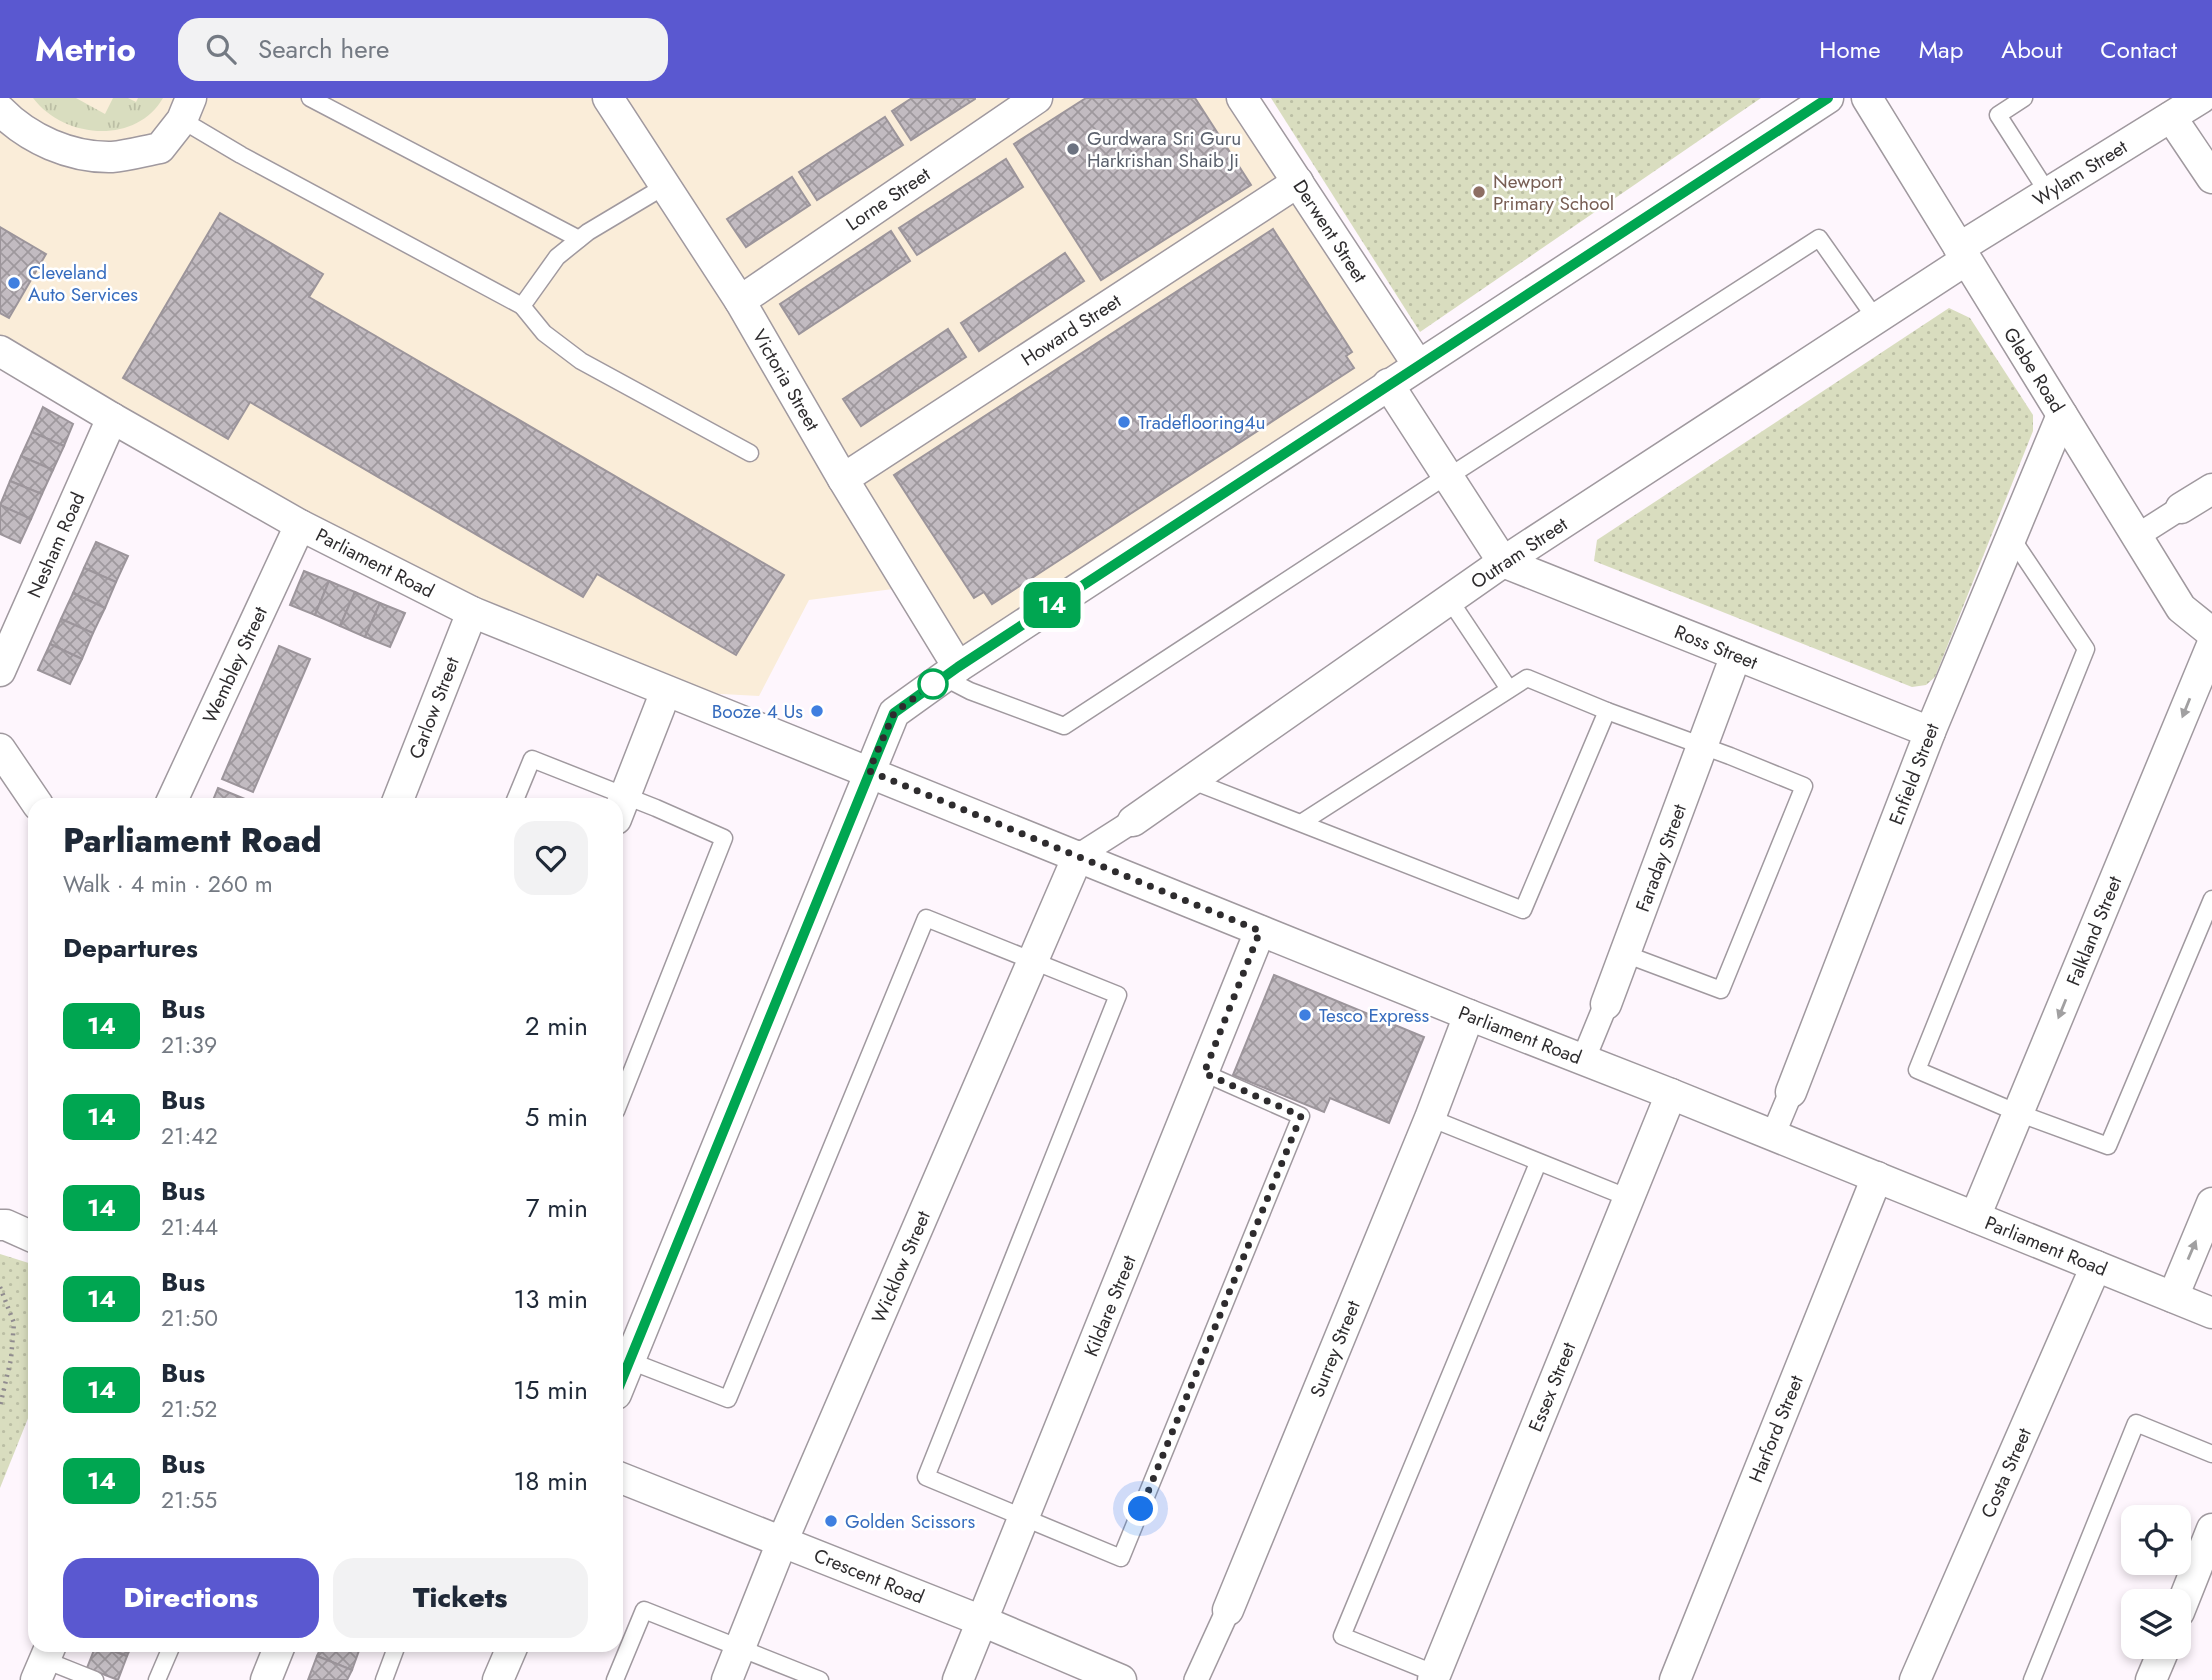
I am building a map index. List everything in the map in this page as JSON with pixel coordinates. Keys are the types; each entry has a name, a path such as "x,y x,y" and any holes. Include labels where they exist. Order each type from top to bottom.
{"street":[{"name":"Victoria Street","path":"608,98 740,301 843,478 950,672"},
{"name":"Derwent Street","path":"1242,98 1418,365"},
{"path":"623,1358 894,713 950,672 1828,98"},
{"name":"Glebe Road","path":"1867,98 2181,608 2212,632"},
{"name":"Wylam Street","path":"1963,254 2048,193 2201,98"},
{"name":"Lorne Street","path":"740,301 1024,101"},
{"path":"0,110 31,136 73,154 112,157 160,149 187,109"},
{"path":"2172,117 2212,178"},
{"name":"Howard Street","path":"843,478 1298,182"},
{"name":"Outram Street","path":"1079,856 1503,562 1876,319 1963,254"},
{"name":"Parliament Road","path":"0,351 299,525 472,612 1469,1016 1671,1094 2212,1313"},
{"path":"1388,384 1503,562"},
{"name":"Enfield Street","path":"1773,1135 1930,732 2062,415"},
{"name":"Nesham Road","path":"0,671 112,418"},
{"path":"2137,536 2212,489"},
{"name":"Wembley Street","path":"173,798 299,525"},
{"name":"Ross Street","path":"1503,562 1930,732"},
{"name":"Carlow Street","path":"399,798 472,612"},
{"name":"Falkland Street","path":"1975,1217 2212,645"},
{"name":"Faraday Street","path":"1583,1060 1736,654"},
{"path":"623,802 666,691"},
{"path":"0,749 33,798"},
{"name":"Wicklow Street","path":"727,1680 782,1542 1079,856"},
{"name":"Kildare Street","path":"958,1680 1260,931"},
{"name":"Surrey Street","path":"1196,1680 1228,1610 1430,1118 1469,1016"},
{"name":"Essex Street","path":"1435,1677 1671,1094"},
{"name":"Harford Street","path":"1675,1680 1877,1177"},
{"path":"2173,1297 2212,1203"},
{"path":"0,1225 28,1235"},
{"name":"Costa Street","path":"1916,1680 2096,1266"},
{"name":"Crescent Road","path":"623,1479 982,1621 1121,1680"},
{"path":"2188,1589 2212,1529"},
{"path":"267,1680 277,1652"},
{"path":"498,1680 510,1652"},
{"path":"2151,1680 2160,1659"}],"lane":[{"path":"310,98 579,239"},
{"path":"2024,98 1998,115 2048,193"},
{"path":"187,109 241,155 522,306 544,333 581,361 750,453"},
{"path":"522,306 557,257 579,239 665,186"},
{"path":"950,672 970,691 1064,726 1437,482 1819,238 1876,319"},
{"path":"2011,537 2086,649 1917,1070 2018,1113 2108,1146 2212,899"},
{"path":"1449,600 1509,689"},
{"path":"1301,823 1527,678 1804,786 1721,990 1625,954"},
{"path":"1190,780 1523,911 1607,711"},
{"path":"516,798 532,759 604,798"},
{"path":"623,808 724,838 623,1093"},
{"path":"623,1358 728,1399 926,918 1033,960 1118,995 926,1477 1121,1558 1301,1116 1204,1073"},
{"path":"1430,1118 1629,1198"},
{"path":"1435,1677 1342,1636 1538,1163"},
{"path":"2032,1680 2136,1423 2212,1454"},
{"path":"615,1680 644,1610 820,1680"},
{"path":"157,1680 169,1652"},
{"path":"383,1680 394,1652"},
{"path":"44,1662 95,1680"}],"path":[{"path":"0,1287 14,1323 11,1359 0,1406"}],"shaded area":[{"path":"0,98 1244,98 1418,365 958,667 908,587 809,600 759,696 666,691 472,612 0,351"}],"green space":[{"path":"33,98 76,98 105,114 113,98 128,98 136,102 138,98 163,98 151,113 136,124 99,131 63,122 46,112"},
{"name":"Newport Primary School","path":"1271,98 1761,98 1420,332"},
{"path":"1949,308 1970,318 2033,415 2033,431 1935,677 1926,685 1912,687 1594,561 1597,540"},
{"path":"0,1254 28,1263 28,1418 0,1488"}],"building":[{"path":"912,98 975,99 911,140 892,111"},
{"path":"1086,98 1195,98 1251,185 1101,280 1014,144"},
{"path":"885,117 903,145 817,200 799,172"},
{"path":"1006,159 1023,187 917,255 899,228"},
{"path":"792,177 810,205 746,247 727,219"},
{"path":"220,213 323,274 309,297 784,575 736,655 597,574 583,597 250,402 228,439 123,378"},
{"name":"Cleveland Auto Services","path":"0,227 46,254 9,318 0,313"},
{"name":"Tradeflooring4u","path":"1273,229 1352,352 1346,356 1354,368 992,604 984,592 974,598 894,475"},
{"path":"891,231 910,261 799,334 780,304"},
{"path":"1065,253 1084,281 979,351 961,323"},
{"path":"948,329 966,357 861,426 843,399"},
{"path":"43,407 73,424 64,446 32,432"},
{"path":"32,432 64,446 53,470 21,456"},
{"path":"21,456 53,470 42,494 10,481"},
{"path":"10,481 42,494 31,519 0,505"},
{"path":"0,505 31,519 20,543 0,534"},
{"path":"96,542 128,556 116,582 84,568"},
{"path":"84,568 116,582 105,608 73,593"},
{"path":"304,571 329,581 315,615 290,605"},
{"path":"329,581 355,592 340,626 315,615"},
{"path":"355,592 380,603 365,637 340,626"},
{"path":"73,593 105,608 93,633 61,619"},
{"path":"380,603 405,613 390,647 365,637"},
{"path":"61,619 93,633 82,659 50,644"},
{"path":"50,644 82,659 70,684 38,670"},
{"path":"279,646 310,659 253,792 222,779"},
{"path":"218,788 243,798 214,798"},
{"path":"1274,975 1424,1037 1389,1123 1330,1098 1324,1112 1233,1075"},
{"path":"93,1652 116,1652 127,1656 118,1680 87,1668"},
{"path":"319,1652 358,1652 352,1670 317,1656"},
{"path":"317,1656 352,1670 347,1680 308,1680"}],"bus line":[{"name":"14","path":"623,1377 894,713 958,667 1828,98"}],"place":[{"name":"Gurdwara Sri Guru Harkrishan Shaib Ji","path":"1073,149"},
{"name":"Newport Primary School","path":"1479,192"},
{"name":"Cleveland Auto Services","path":"14,283"},
{"name":"Tradeflooring4u","path":"1124,422"},
{"name":"Booze 4 Us","path":"817,711"},
{"name":"Tesco Express","path":"1305,1015"},
{"name":"Golden Scissors","path":"831,1521"}],"route":[{"path":"933,684 894,713 869,771 1260,931 1204,1073 1301,1116 1141,1509"}]}
